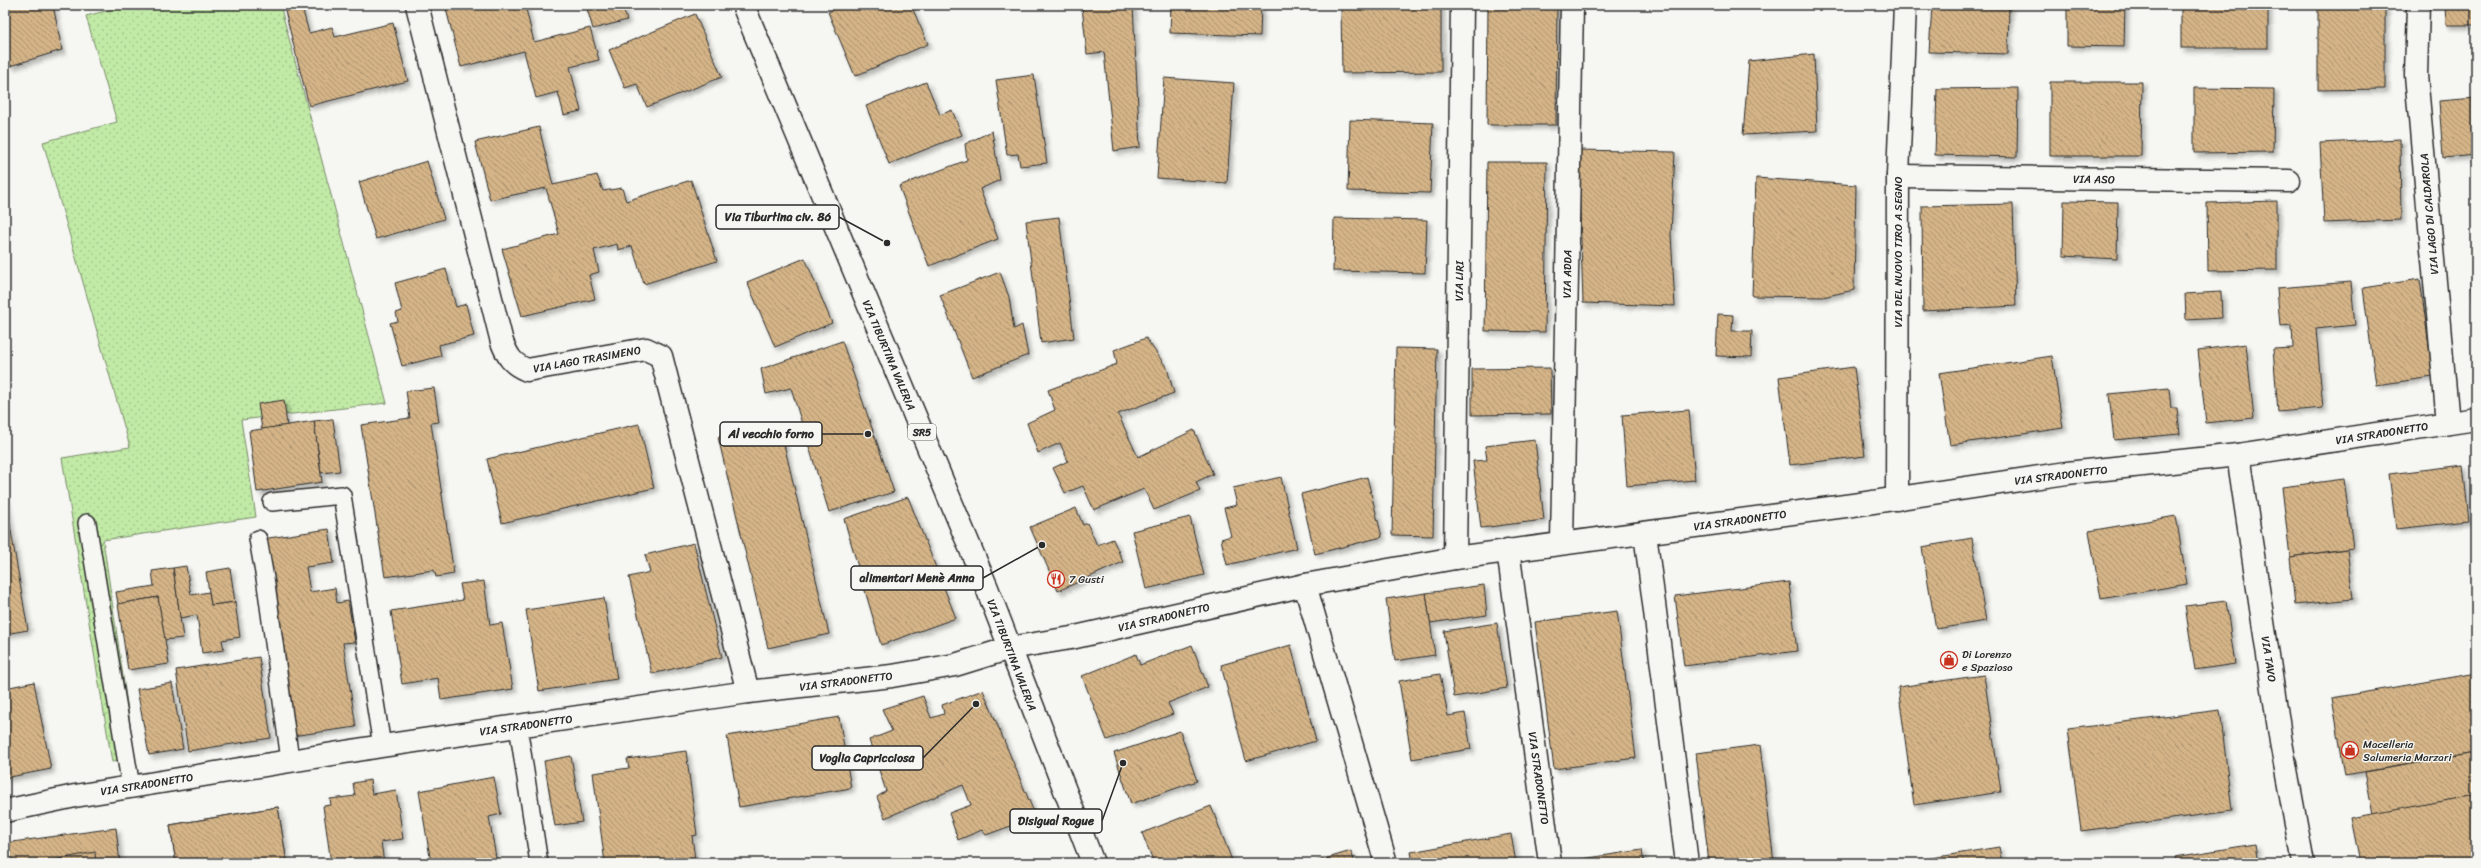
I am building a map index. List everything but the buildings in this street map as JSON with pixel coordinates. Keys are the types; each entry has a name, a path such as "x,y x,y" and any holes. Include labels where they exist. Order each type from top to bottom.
{"street":[{"name":"VIA LAGO TRASIMENO","path":"417,5 502,342 508,358 517,366 527,370 646,349 661,356 748,692"},
{"name":"VIA TIBURTINA VALERIA","path":"743,5 1010,648 1093,863"},
{"name":"VIA LIRI","path":"1455,558 1462,5"},
{"name":"VIA ADDA","path":"1562,542 1572,5"},
{"name":"VIA DEL NUOVO TIRO A SEGNO","path":"1897,499 1898,176 1905,5"},
{"name":"VIA LAGO DI CALDAROLA","path":"2418,5 2416,75 2448,422"},
{"name":"VIA ASO","path":"1898,176 2289,181"},
{"name":"VIA STRADONETTO","path":"5,811 131,787 382,746 748,692 886,677 954,665 1010,648 1071,638 1305,585 1455,558 1562,542 1645,533 1897,499 2067,473 2238,455 2448,422 2476,419"},
{"name":"VIA TAVO","path":"2238,455 2281,742 2303,863"},
{"path":"1645,533 1687,863"},
{"name":"VIA STRADONETTO","path":"1508,550 1550,863"},
{"path":"1305,585 1386,863"}],"lane":[{"path":"272,502 342,495 382,746"},
{"path":"86,523 131,787"},
{"path":"258,538 266,584 290,760"},
{"path":"518,726 539,863"}],"green space":[{"path":"129,5 280,5 387,403 241,420 256,517 103,540 135,758 112,762 62,458 130,447 43,142 117,122 86,16"}],"place":[{"name":"Via Tiburtina civ. 86","path":"887,243"},
{"name":"Al vecchio forno","path":"868,434"},
{"name":"alimentari Menè Anna","path":"1042,545"},
{"name":"7 Gusti","path":"1056,579"},
{"name":"Di Lorenzo e Spazioso","path":"1949,660"},
{"name":"Voglia Capricciosa","path":"976,704"},
{"name":"Macelleria Salumeria Marzari","path":"2350,750"},
{"name":"Disigual Rogue","path":"1123,763"}]}
